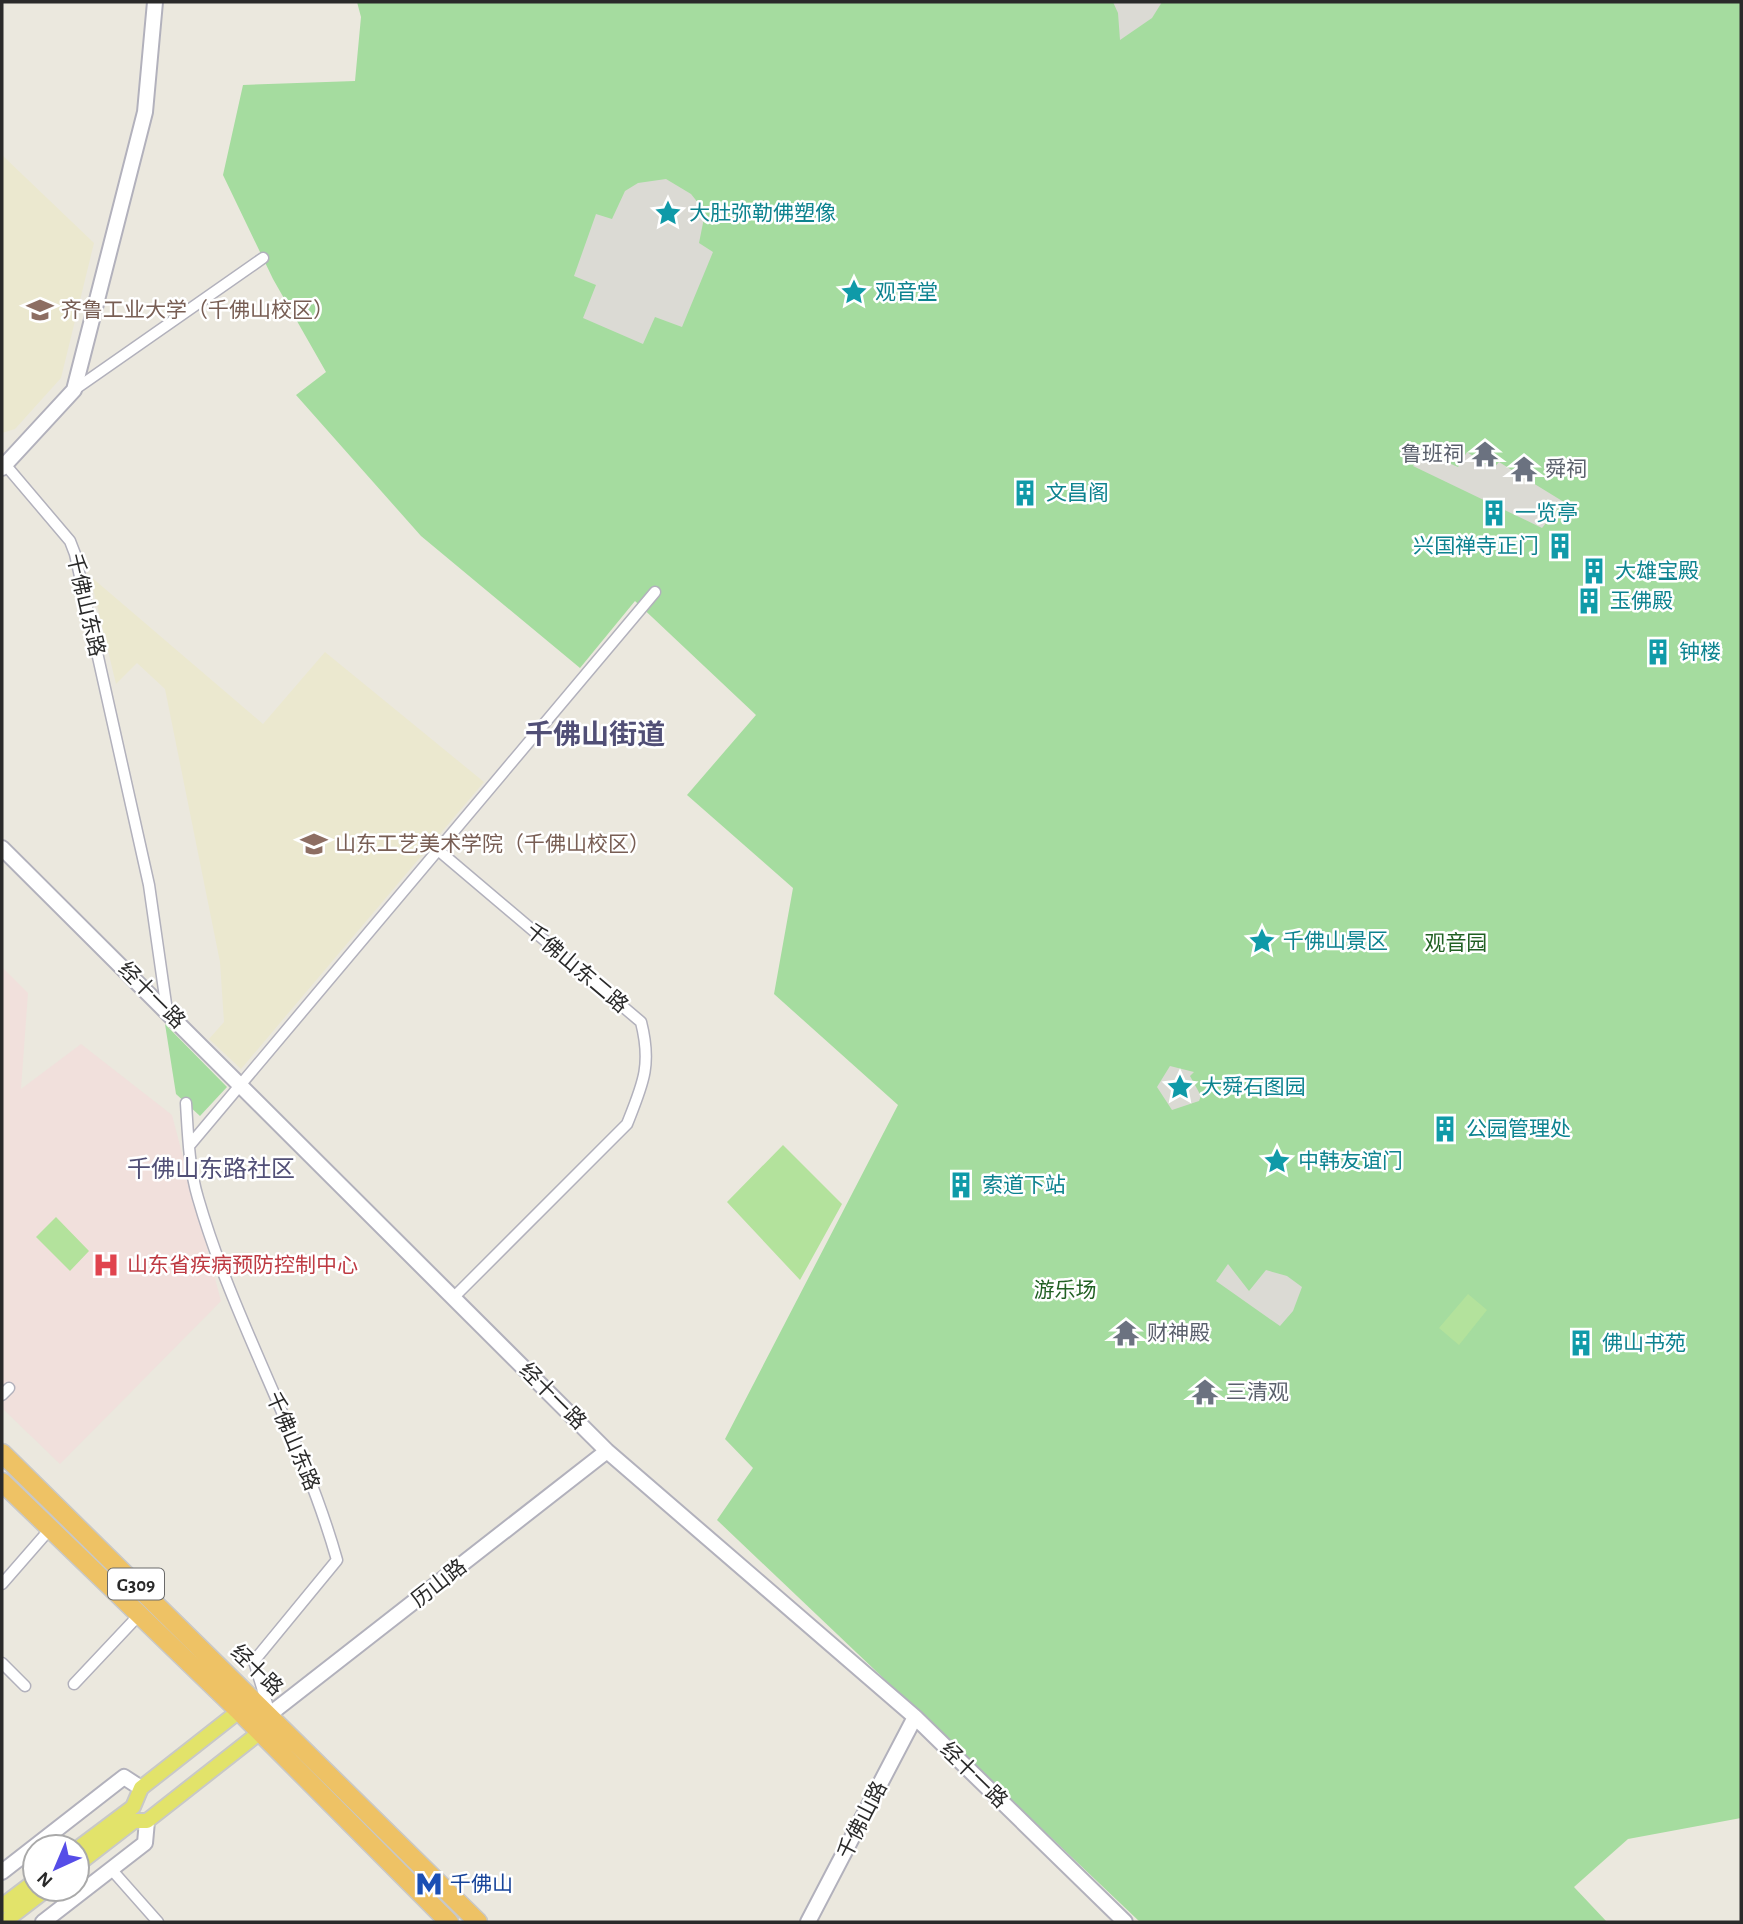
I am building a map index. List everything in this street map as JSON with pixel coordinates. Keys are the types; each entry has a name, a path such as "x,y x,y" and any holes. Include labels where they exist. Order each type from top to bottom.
{"highway":[{"name":"经十路","path":"2,1453 270,1714 478,1922"},
{"name":"经十路","path":"2,1482 239,1711 449,1922"}],"main road":[{"path":"91,1838 132,1807 141,1788 239,1711 270,1714"},
{"name":"历山路","path":"91,1854 134,1821 147,1821 259,1733 270,1714"},
{"path":"2,1906 21,1892"},
{"path":"4,1922 29,1903"}],"street":[{"name":"千佛山东路","path":"155,2 145,113 74,390 3,465 71,541 75,554 149,885 167,1011"},
{"path":"74,390 263,258"},
{"path":"189,1146 655,592"},
{"name":"经十一路","path":"2,848 607,1451 915,1717 1125,1922"},
{"name":"千佛山东二路","path":"438,850 641,1022 648,1049 641,1087 627,1124 454,1297"},
{"name":"千佛山东路","path":"186,1103 189,1146 198,1196 231,1291 323,1510 337,1560 254,1661 270,1714"},
{"name":"历山路","path":"270,1714 607,1451"},
{"path":"2,1584 50,1528"},
{"path":"74,1684 139,1615"},
{"path":"2,1663 25,1686"},
{"name":"千佛山路","path":"808,1922 915,1717"},
{"path":"2,1872 124,1777 141,1788"},
{"path":"43,1922 145,1843 147,1821"},
{"path":"111,1869 158,1922"}],"shaded area":[{"path":"1113,2 1162,2 1152,18 1120,40 1118,13"},
{"name":"齐鲁工业大学（千佛山校区）","path":"2,155 94,243 61,378 15,429 2,433"},
{"path":"666,179 691,194 699,204 704,218 699,243 713,252 682,327 655,317 643,344 583,318 596,285 574,276 596,214 612,219 625,191 638,183"},
{"path":"1423,452 1458,467 1467,452 1493,469 1499,462 1572,507 1569,516 1558,508 1542,528 1413,466"},
{"name":"山东工艺美术学院（千佛山校区）","path":"90,576 263,724 325,652 484,782 241,1069 209,1039 224,1022 220,962 165,689 137,663 116,684"},
{"name":"山东省疾病预防控制中心","path":"2,967 28,993 21,1089 81,1044 172,1115 221,1301 60,1464 2,1408"},
{"path":"1170,1066 1194,1072 1190,1076 1201,1096 1199,1101 1172,1110 1157,1087"},
{"path":"1228,1264 1249,1291 1266,1270 1287,1276 1302,1287 1293,1311 1280,1326 1216,1281"}],"green space":[{"name":"千佛山景区","path":"357,2 1741,2 1741,1818 1628,1839 1574,1887 1607,1922 1140,1922 717,1520 753,1468 725,1439 898,1105 774,994 793,888 687,795 756,715 635,601 580,668 421,536 296,395 326,372 273,279 223,175 243,85 355,81 361,17"},
{"path":"165,1024 227,1087 200,1116 176,1094"},
{"path":"783,1145 842,1204 800,1280 727,1202"},
{"path":"56,1217 89,1251 70,1271 36,1237"},
{"path":"1468,1294 1487,1310 1459,1345 1439,1328"}],"place":[{"name":"大肚弥勒佛塑像","path":"668,213"},
{"name":"观音堂","path":"854,292"},
{"name":"齐鲁工业大学（千佛山校区）","path":"40,310"},
{"name":"鲁班祠","path":"1485,454"},
{"name":"舜祠","path":"1524,469"},
{"name":"文昌阁","path":"1025,493"},
{"name":"一览亭","path":"1494,513"},
{"name":"兴国禅寺正门","path":"1560,546"},
{"name":"大雄宝殿","path":"1594,571"},
{"name":"玉佛殿","path":"1589,601"},
{"name":"钟楼","path":"1658,652"},
{"name":"山东工艺美术学院（千佛山校区）","path":"314,844"},
{"name":"千佛山景区","path":"1262,941"},
{"name":"大舜石图园","path":"1180,1087"},
{"name":"公园管理处","path":"1445,1129"},
{"name":"中韩友谊门","path":"1277,1161"},
{"name":"索道下站","path":"961,1185"},
{"name":"山东省疾病预防控制中心","path":"106,1265"},
{"name":"财神殿","path":"1126,1333"},
{"name":"佛山书苑","path":"1581,1343"},
{"name":"三清观","path":"1205,1392"},
{"name":"千佛山","path":"429,1884"}],"district":[{"name":"千佛山街道","path":"595,734"},
{"name":"千佛山东路社区","path":"211,1169"}],"park label":[{"name":"观音园","path":"1456,943"},
{"name":"游乐场","path":"1065,1290"}]}
